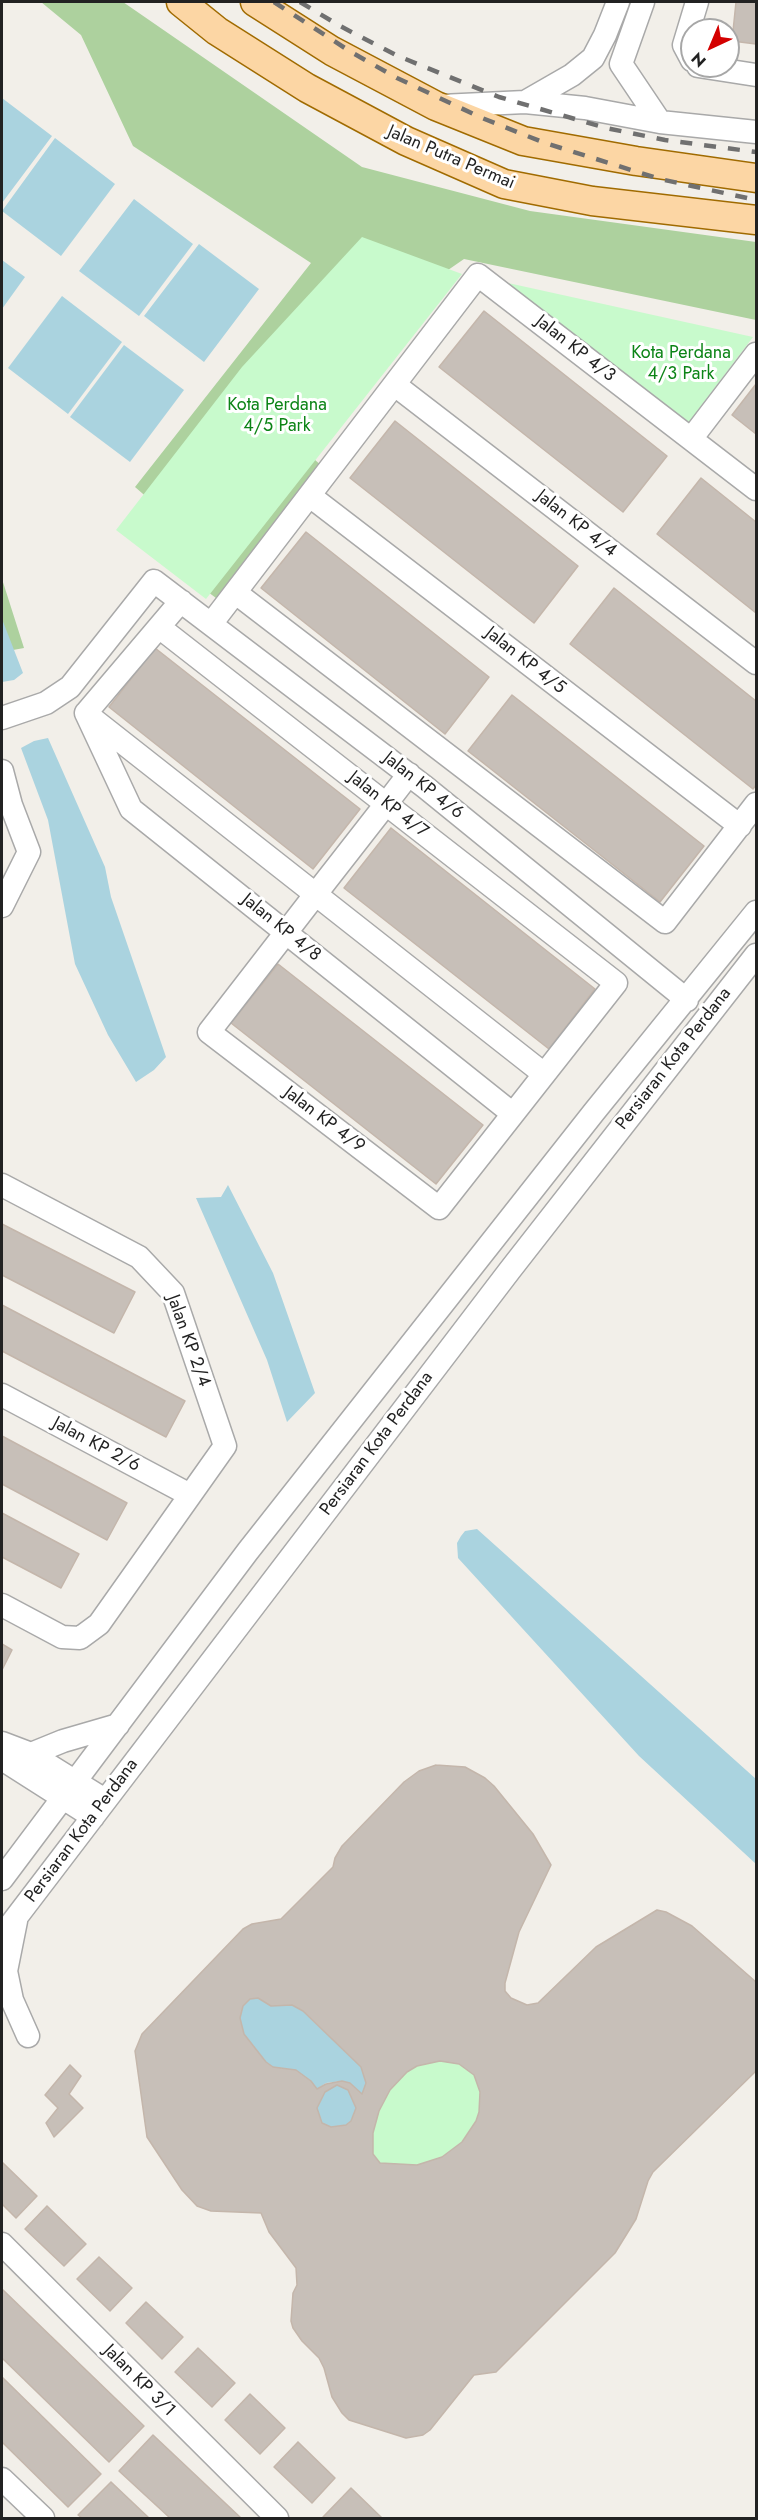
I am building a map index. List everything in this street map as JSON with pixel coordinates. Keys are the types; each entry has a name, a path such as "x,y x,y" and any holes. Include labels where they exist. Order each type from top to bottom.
{"main road":[{"name":"Jalan Putra Permai","path":"181,2 217,30 307,88 406,141 504,184 592,201 756,220"},
{"path":"255,2 332,51 436,106 523,141 636,161 756,178"}],"street":[{"path":"525,102 572,75 593,58 618,2"},
{"path":"643,2 621,64 660,122"},
{"path":"692,18 697,2"},
{"path":"740,73 756,75"},
{"path":"436,106 525,102 585,108 660,122 756,132"},
{"name":"Jalan KP 4/3","path":"394,385 478,275 756,489"},
{"path":"691,439 756,354"},
{"path":"211,624 394,385"},
{"name":"Jalan KP 4/4","path":"394,385 756,663"},
{"name":"Jalan KP 4/5","path":"310,496 740,826"},
{"name":"Jalan KP 4/6","path":"2,718 45,703 70,687 154,581 417,780 687,1000"},
{"path":"236,593 665,922 756,804"},
{"path":"181,601 86,713 544,1074 513,1114"},
{"name":"Jalan KP 4/7","path":"159,627 616,983 544,1074"},
{"name":"Jalan KP 4/8","path":"86,713 131,809 513,1114"},
{"path":"286,933 386,804 449,756"},
{"path":"2,771 6,802 29,852 2,906"},
{"name":"Persiaran Kota Perdana","path":"2,1879 255,1542 594,1112 756,912"},
{"name":"Jalan KP 4/9","path":"286,933 209,1032 439,1208 513,1114"},
{"name":"Persiaran Kota Perdana","path":"2,1936 518,1260 756,955"},
{"name":"Jalan KP 2/4","path":"2,1185 139,1257 173,1293 225,1446 190,1495"},
{"name":"Jalan KP 2/6","path":"2,1395 190,1495"},
{"path":"2,1605 62,1637 80,1638 99,1624 190,1495"},
{"path":"31,1754 63,1741 118,1725"},
{"path":"2,1743 31,1754 69,1790"},
{"path":"2,1759 69,1790 99,1809"},
{"path":"17,1916 6,1971 12,2000 28,2036"},
{"name":"Jalan KP 3/1","path":"2,2244 277,2518"},
{"path":"2,2479 43,2518"}],"green space":[{"path":"41,2 123,2 362,167 530,211 756,242 756,320 464,259 393,308 299,446 322,466 265,543 216,598 176,568 173,520 135,487 311,263 133,146 81,35"},
{"name":"Kota Perdana 4/5 Park","path":"362,237 462,274 206,599 116,530 242,367"},
{"name":"Kota Perdana 4/3 Park","path":"499,281 753,337 689,422"},
{"path":"2,579 24,648 2,652"},
{"path":"440,2061 459,2064 474,2075 480,2092 476,2121 462,2142 442,2157 417,2165 380,2163 373,2154 373,2133 379,2111 390,2090 407,2072 417,2066"}],"water":[{"path":"2,98 52,136 2,203"},
{"path":"55,138 115,184 61,256 2,211"},
{"path":"134,199 193,244 139,316 79,271"},
{"path":"199,244 259,289 204,362 144,316"},
{"path":"2,260 25,277 2,309"},
{"path":"62,296 122,342 68,414 8,368"},
{"path":"124,345 184,390 130,462 70,417"},
{"path":"2,619 23,673 14,680 2,682"},
{"path":"48,738 105,867 111,897 166,1057 154,1070 136,1082 108,1035 75,964 48,820 21,748 34,741"},
{"path":"228,1185 273,1273 315,1393 287,1422 267,1360 196,1198 221,1197"},
{"path":"477,1529 756,1779 756,1864 639,1756 458,1558 457,1543 461,1536 465,1531"},
{"path":"258,1998 271,2006 292,2005 303,2011 361,2067 366,2083 362,2094 350,2083 342,2081 326,2083 317,2089 311,2081 296,2070 273,2067 266,2062 244,2034 240,2018 243,2006 250,1999"},
{"path":"337,2085 348,2090 356,2108 351,2121 346,2125 331,2127 322,2123 317,2108 325,2092"}],"building":[{"path":"736,2 756,2 756,44 740,42 740,18 734,18"},
{"path":"484,311 667,456 623,512 439,367"},
{"path":"756,384 756,434 732,415"},
{"path":"395,421 578,566 534,623 350,478"},
{"path":"701,478 756,522 756,613 657,534"},
{"path":"306,532 489,677 445,734 261,588"},
{"path":"614,588 756,701 756,785 753,789 570,644"},
{"path":"155,648 360,809 313,869 109,707"},
{"path":"512,695 704,846 660,902 468,751"},
{"path":"391,828 595,989 549,1049 344,888"},
{"path":"278,964 483,1125 436,1184 231,1023"},
{"path":"2,1224 135,1292 114,1333 2,1275"},
{"path":"2,1305 185,1401 166,1437 2,1351"},
{"path":"2,1436 127,1503 107,1540 2,1484"},
{"path":"2,1513 79,1554 61,1588 2,1557"},
{"path":"2,1644 12,1650 2,1670"},
{"path":"436,1765 465,1767 485,1778 533,1834 551,1865 519,1932 505,1983 505,1991 511,1998 527,2005 538,2003 596,1947 657,1910 666,1912 692,1926 756,1982 756,2071 653,2172 636,2219 615,2253 496,2372 474,2375 430,2430 423,2435 406,2438 349,2420 342,2413 332,2397 319,2358 293,2328 291,2321 293,2293 297,2285 296,2268 269,2232 261,2213 211,2211 197,2206 182,2190 147,2137 135,2051 142,2034 243,1929 252,1924 281,1919 333,1867 342,1846 404,1782 419,1771","holes":["258,1998 271,2006 292,2005 303,2011 361,2067 366,2083 362,2094 350,2083 342,2081 326,2084 317,2089 311,2081 296,2070 273,2067 266,2062 244,2034 240,2018 243,2006 250,1999","440,2061 459,2064 474,2075 480,2092 476,2121 462,2142 442,2157 417,2165 380,2163 373,2154 373,2133 379,2111 390,2090 407,2072 417,2066","337,2085 348,2090 356,2108 351,2121 346,2125 331,2127 322,2123 317,2108 325,2092"]},
{"path":"70,2065 81,2076 69,2094 83,2108 54,2137 46,2123 58,2108 45,2095"},
{"path":"2,2162 37,2196 16,2218 2,2204"},
{"path":"47,2206 86,2244 64,2266 25,2229"},
{"path":"99,2257 132,2288 110,2311 77,2279"},
{"path":"2,2289 144,2426 109,2462 2,2358"},
{"path":"146,2302 183,2337 162,2359 126,2323"},
{"path":"198,2348 235,2383 212,2407 175,2372"},
{"path":"2,2377 101,2474 68,2507 2,2442"},
{"path":"250,2394 285,2428 260,2454 225,2420"},
{"path":"153,2435 241,2518 170,2518 119,2471"},
{"path":"298,2442 335,2478 312,2503 274,2467"},
{"path":"111,2482 149,2518 82,2518 78,2515"},
{"path":"351,2488 382,2518 323,2517"}],"railway":[{"path":"274,2 351,52 397,78 482,118 545,143 660,179 756,200"},
{"path":"300,2 398,56 499,97 606,128 665,140 756,152"}]}
